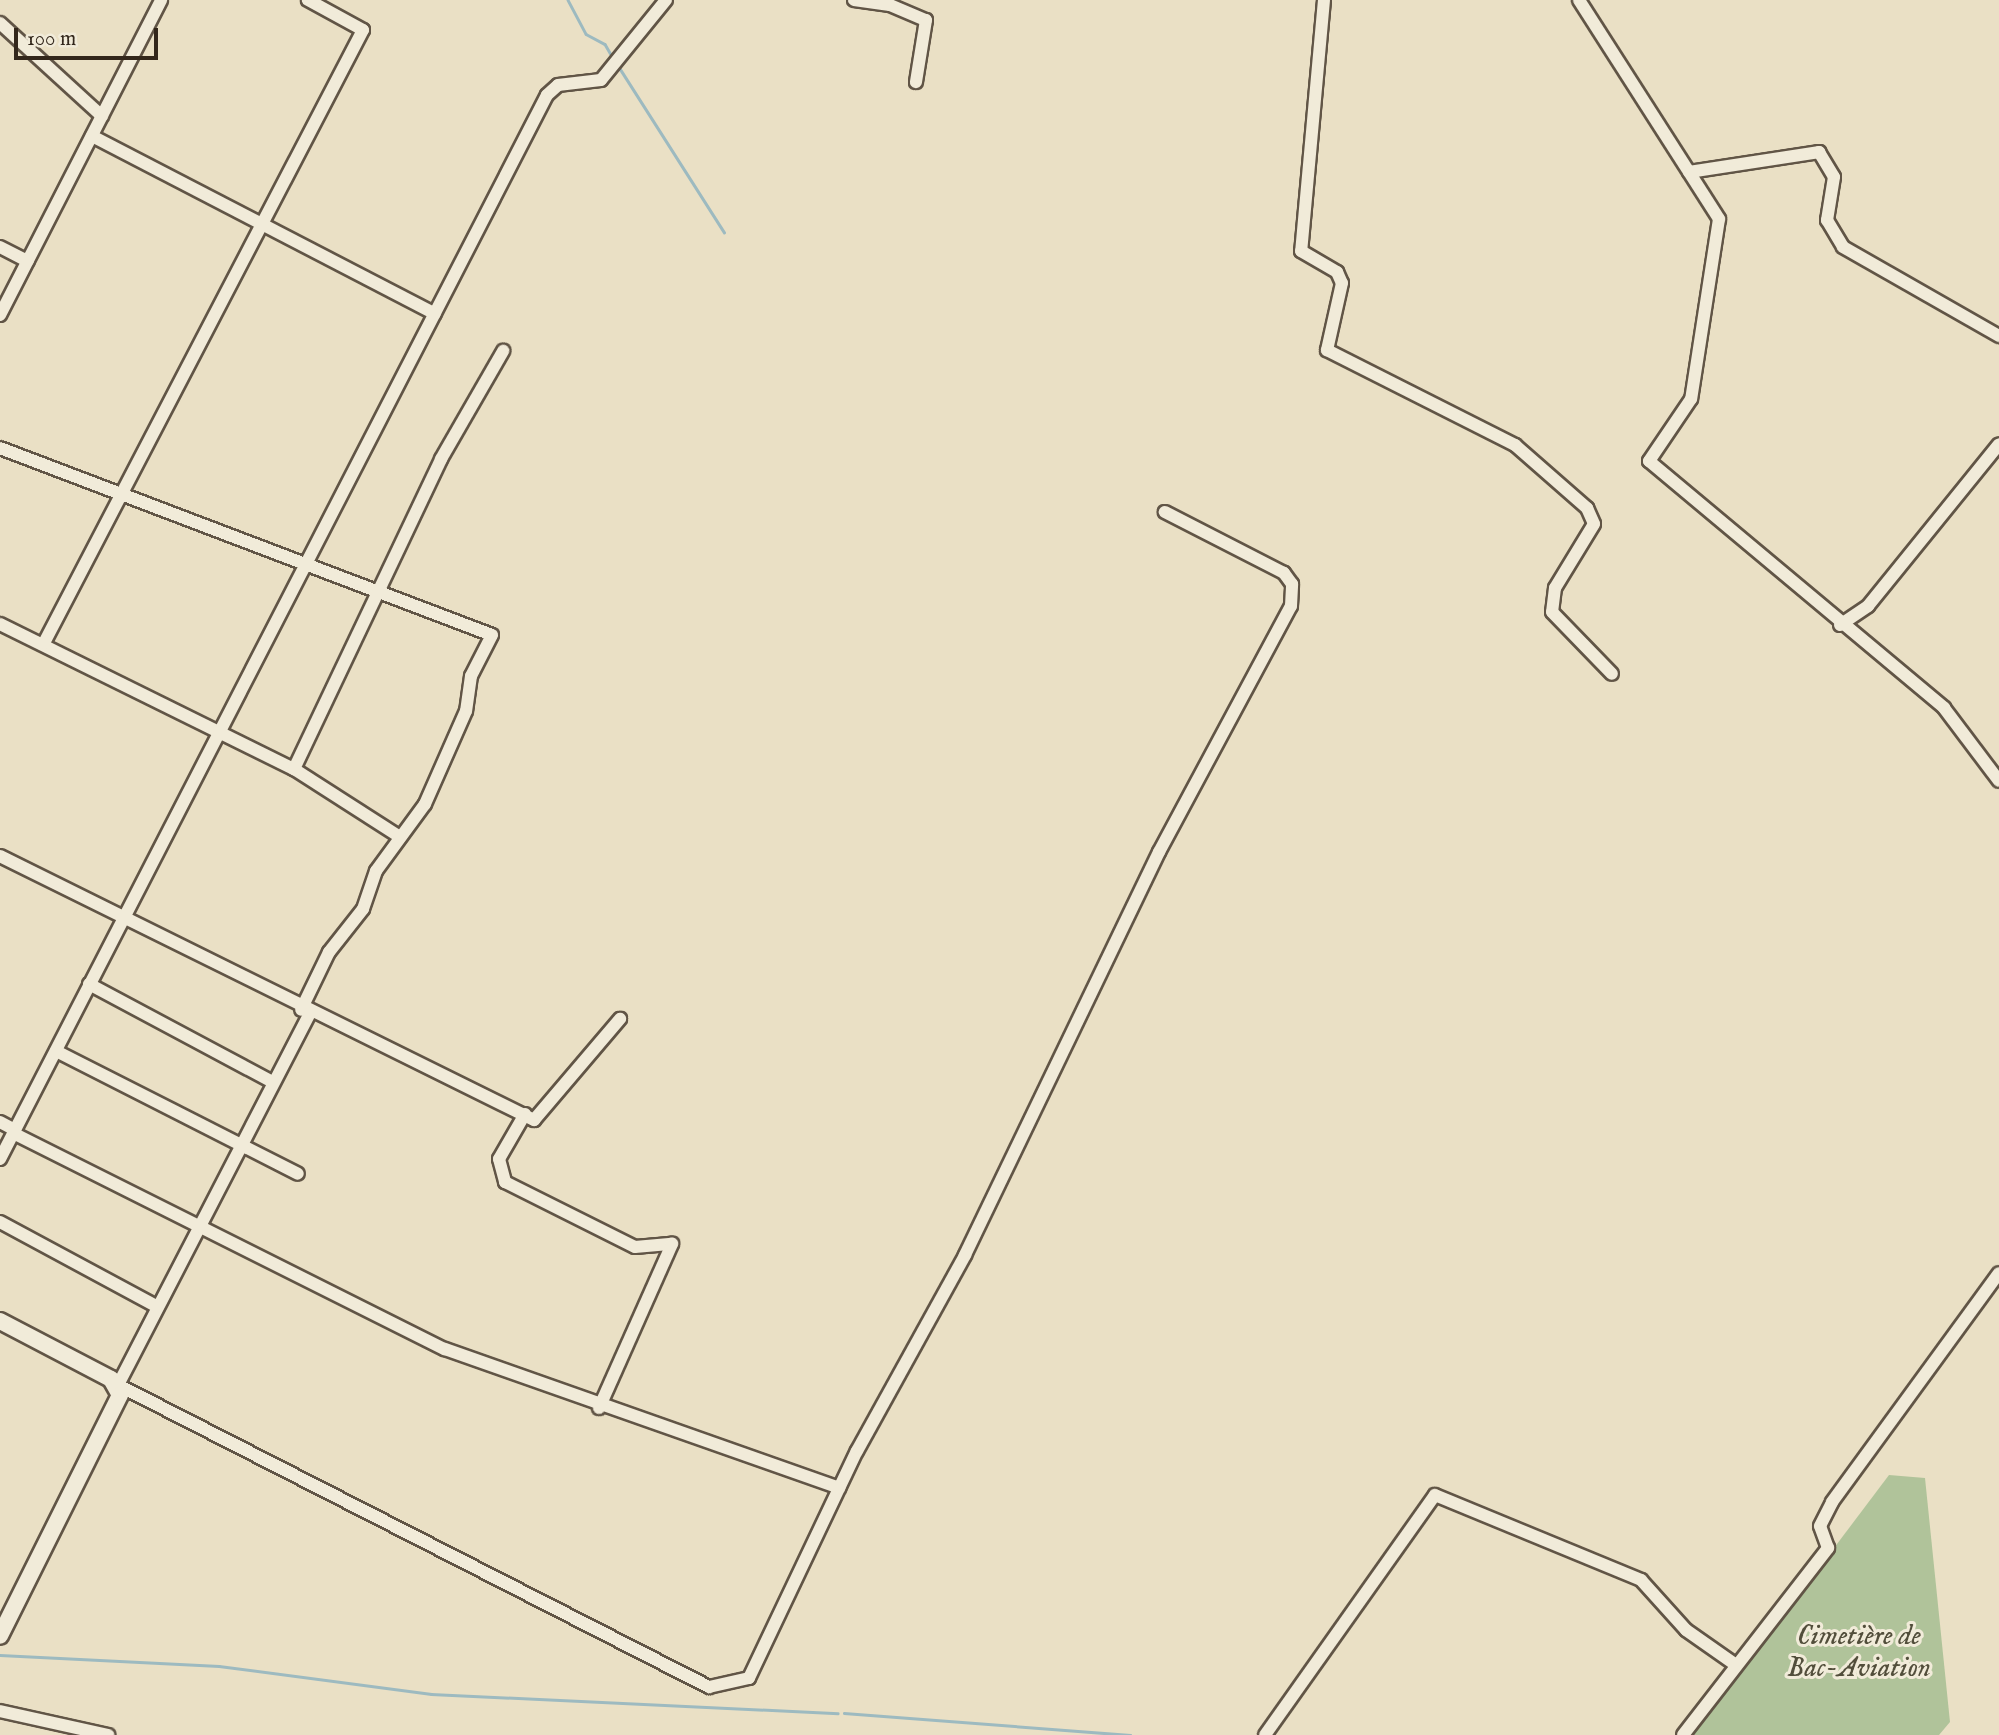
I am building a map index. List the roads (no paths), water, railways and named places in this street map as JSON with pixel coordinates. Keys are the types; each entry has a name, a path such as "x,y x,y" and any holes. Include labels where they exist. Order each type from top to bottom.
{"street":[{"path":"0,314 161,0"},
{"path":"44,643 123,497 363,30 307,0"},
{"path":"0,1159 547,95 558,85 594,85 619,64 666,0"},
{"path":"854,0 890,5 926,20 916,82"},
{"path":"1324,0 1301,251 1337,272 1342,283 1327,350 1515,445 1587,508 1594,524 1555,588 1552,612 1612,674"},
{"path":"1578,0 1719,219 1708,316 1691,399 1649,461 1840,625 1944,708 1999,781"},
{"path":"0,23 102,116"},
{"path":"92,136 435,314"},
{"path":"1689,172 1819,152 1834,177 1827,220 1843,247 1999,335"},
{"path":"0,247 28,261"},
{"path":"294,769 441,458 503,351"},
{"path":"1840,625 1868,606 1999,444"},
{"path":"0,448 123,497 492,635 471,676 466,711 425,804 400,837 306,1011 195,1227 118,1385 116,1407 0,1636"},
{"path":"0,1321 118,1385 709,1687 750,1678 839,1488 1037,1113 1159,852 1291,606 1292,584 1284,573 1166,512"},
{"path":"0,624 44,643 294,769 400,837"},
{"path":"0,856 306,1011 534,1120 620,1019"},
{"path":"89,984 271,1081"},
{"path":"56,1051 298,1174"},
{"path":"525,1114 499,1159 505,1182 635,1247 672,1244 599,1408"},
{"path":"0,1122 195,1227 445,1349 599,1408 839,1488"},
{"path":"0,1222 158,1307"},
{"path":"1683,1735 1828,1548 1820,1526 1832,1502 1999,1273"},
{"path":"1265,1735 1435,1495 1641,1580 1686,1630 1736,1665"},
{"path":"0,1712 108,1735"}],"waterway":[{"path":"568,0 586,34 605,44 613,58"},
{"path":"619,67 724,232"},
{"path":"0,1655 219,1666 431,1694 838,1713"},
{"path":"844,1713 1130,1735"}],"park label":[{"name":"Cimetière de Bac-Aviation","path":"1859,1653"}]}
